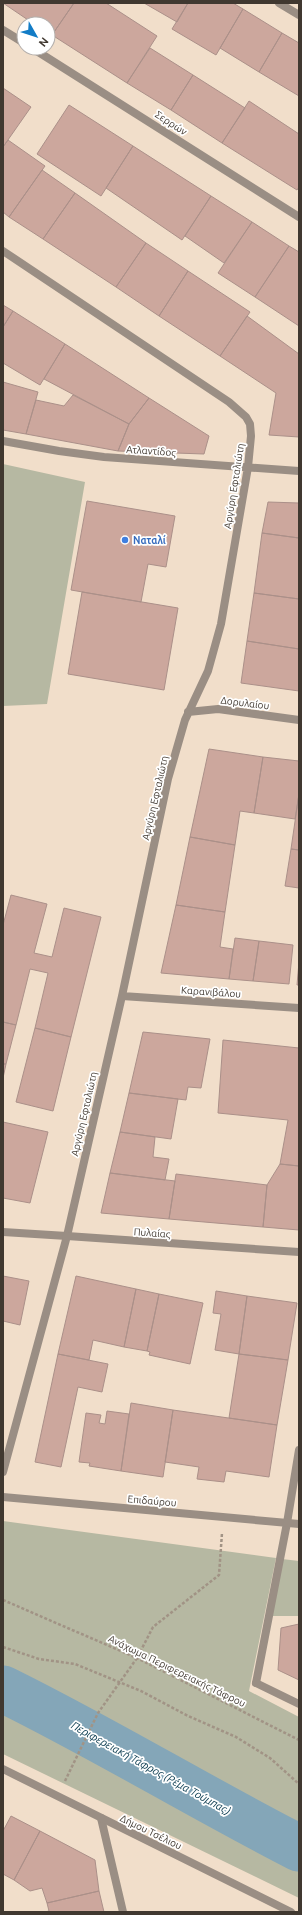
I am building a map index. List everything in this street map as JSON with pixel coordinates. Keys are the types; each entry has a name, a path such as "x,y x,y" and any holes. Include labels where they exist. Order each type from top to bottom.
{"street":[{"path":"279,3 299,16"},
{"path":"3,30 16,38"},
{"name":"Σερρών","path":"45,56 299,217"},
{"name":"Αργύρη Εφταλιώτη","path":"3,251 215,392 243,413 250,424 251,430 248,467 215,649 208,671 188,712 168,779 122,996 67,1236 3,1472"},
{"name":"Ατλαντίδος","path":"3,441 104,457 299,471"},
{"name":"Δορυλαίου","path":"188,712 218,709 299,720"},
{"name":"Καρανιβάλου","path":"122,996 299,1008"},
{"name":"Πυλαίας","path":"3,1232 299,1252"},
{"path":"299,1450 287,1523 256,1683 299,1704"},
{"name":"Επιδαύρου","path":"3,1497 299,1524"},
{"name":"Δήμου Τσέλιου","path":"3,1770 291,1912"},
{"path":"101,1818 123,1912"}],"path":[{"path":"60,1798 68,1774 98,1713 137,1658 153,1627 219,1575 224,1518"},
{"name":"Ανάχωμα Περιφερειακής Τάφρου","path":"3,1600 137,1658 299,1740"},
{"path":"3,1647 39,1659 75,1664 120,1683 236,1737 270,1758 299,1784"}],"green space":[{"path":"3,464 85,482 47,704 3,706"},
{"path":"3,1521 276,1558 249,1691 299,1717 299,1898 3,1754"},
{"path":"282,1559 299,1561 299,1616 272,1616"}],"building":[{"path":"3,3 74,3 56,29 56,16 22,16"},
{"path":"74,3 106,3 157,36 127,83 56,38 56,29"},
{"path":"144,3 188,3 177,22"},
{"path":"188,3 233,3 243,9 216,55 172,29"},
{"path":"243,9 282,33 259,72 220,48"},
{"path":"282,33 299,43 299,96 259,72"},
{"path":"150,48 193,75 171,110 127,83"},
{"path":"193,75 245,108 222,143 171,110"},
{"path":"3,88 31,107 3,147"},
{"path":"249,101 299,134 299,187 297,190 222,143"},
{"path":"69,105 133,146 101,196 37,154"},
{"path":"8,140 45,166 9,217 3,212 3,147"},
{"path":"133,146 211,196 182,240 106,188"},
{"path":"42,170 75,193 43,239 9,217"},
{"path":"75,193 146,243 116,287 43,239"},
{"path":"211,196 252,222 224,263 185,236"},
{"path":"252,222 289,246 255,297 218,273"},
{"path":"146,243 188,271 159,316 116,287"},
{"path":"289,246 299,252 299,326 255,297"},
{"path":"188,271 250,312 220,356 159,316"},
{"path":"3,305 13,311 3,327"},
{"path":"13,311 65,344 40,385 3,363 3,327"},
{"path":"247,316 299,354 299,437 269,435 276,393 220,356"},
{"path":"65,344 149,398 129,424 44,379"},
{"path":"3,382 38,392 26,434 3,430"},
{"path":"73,395 129,424 118,451 26,434 36,400 64,406"},
{"path":"149,398 209,436 204,454 118,451 129,424"},
{"name":"Ναταλί","path":"87,501 175,516 166,567 148,564 141,602 71,590"},
{"path":"268,502 299,503 299,538 262,533"},
{"path":"262,533 299,538 299,599 254,593"},
{"path":"82,592 178,608 164,690 68,674"},
{"path":"254,593 299,599 299,649 247,641"},
{"path":"247,641 299,649 299,691 241,683"},
{"path":"209,749 263,757 254,813 240,811 235,845 190,837"},
{"path":"263,757 299,761 299,794 295,819 254,813"},
{"path":"299,794 299,850 291,849"},
{"path":"190,837 235,845 225,912 176,905"},
{"path":"291,849 299,850 299,888 285,886"},
{"path":"11,895 47,904 34,953 52,957 64,908 101,917 71,1037 35,1028 48,973 30,969 16,1025 3,1022 3,925"},
{"path":"176,905 225,912 220,947 233,949 229,979 161,973"},
{"path":"235,938 259,941 253,981 229,979"},
{"path":"259,941 293,945 289,984 253,981"},
{"path":"299,962 299,985 297,985"},
{"path":"3,1022 16,1025 6,1064 3,1064"},
{"path":"35,1028 71,1037 53,1111 16,1102"},
{"path":"143,1032 210,1039 201,1088 188,1087 186,1100 129,1093"},
{"path":"223,1040 299,1048 299,1166 280,1164 288,1120 218,1113"},
{"path":"3,1064 6,1064 3,1078"},
{"path":"129,1093 178,1099 171,1139 120,1132"},
{"path":"3,1122 48,1132 30,1203 3,1198"},
{"path":"120,1132 155,1137 153,1157 169,1159 165,1180 110,1173"},
{"path":"280,1164 299,1166 299,1230 263,1227 267,1185"},
{"path":"110,1173 175,1181 169,1219 101,1213"},
{"path":"176,1174 267,1185 263,1227 169,1219"},
{"path":"3,1276 29,1281 20,1325 3,1321"},
{"path":"76,1276 136,1289 124,1347 93,1340 89,1360 58,1354"},
{"path":"136,1289 159,1294 147,1351 124,1347"},
{"path":"216,1291 247,1296 239,1354 215,1350 221,1314 213,1313"},
{"path":"159,1294 203,1303 190,1364 149,1355 150,1352 147,1351"},
{"path":"247,1296 297,1303 288,1360 239,1354"},
{"path":"58,1354 108,1364 102,1392 78,1387 61,1467 35,1462"},
{"path":"239,1354 288,1360 277,1425 229,1418"},
{"path":"131,1403 173,1410 163,1477 121,1471"},
{"path":"173,1410 277,1425 269,1477 226,1471 224,1482 197,1479 199,1467 165,1462"},
{"path":"107,1411 129,1414 121,1471 89,1466 90,1463 79,1462 86,1413 101,1415 99,1423 105,1424"},
{"path":"299,1624 299,1680 278,1670 281,1628"},
{"path":"11,1816 40,1831 14,1880 3,1874 3,1831"},
{"path":"40,1831 95,1860 99,1891 47,1903 42,1888 30,1891 14,1880"},
{"path":"99,1891 104,1912 45,1912 49,1911 47,1903"}],"waterway":[{"name":"Περιφερειακή Τάφρος (Ρέμα Τούμπας)","path":"3,1689 77,1727 299,1848"}],"place":[{"name":"Ναταλί","path":"125,540"}]}
